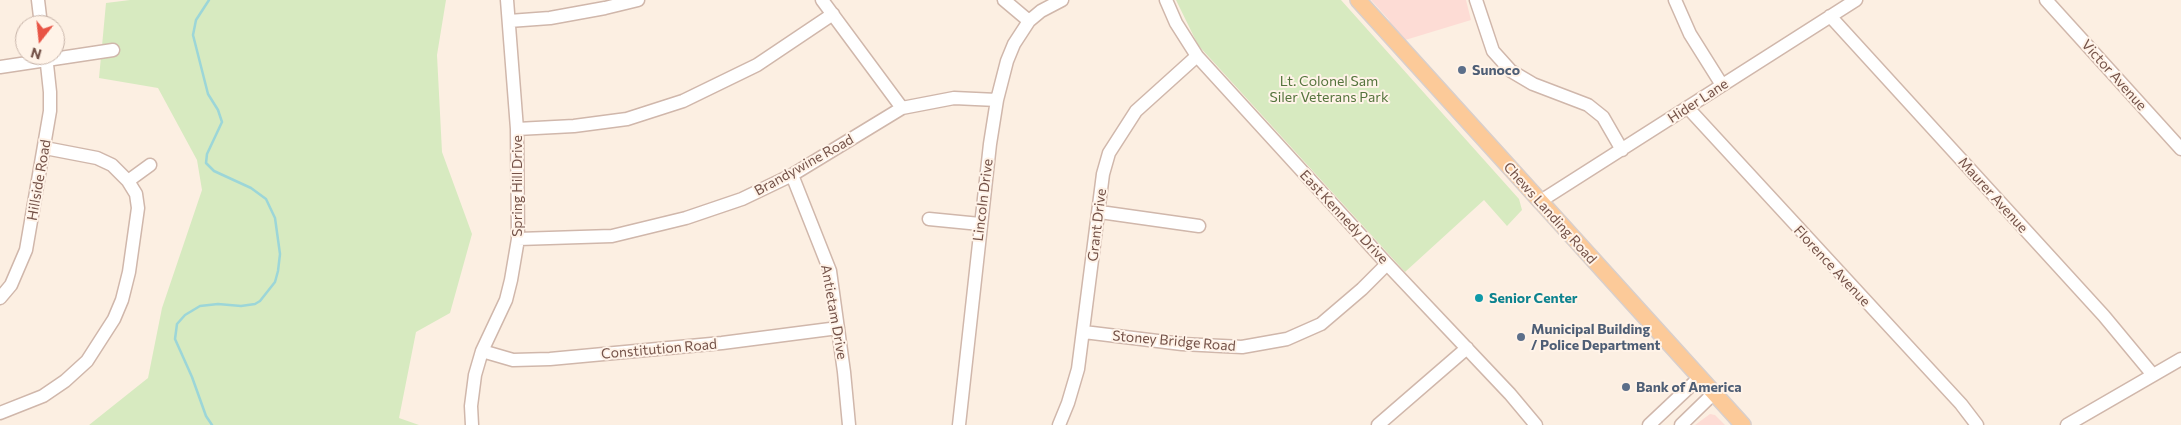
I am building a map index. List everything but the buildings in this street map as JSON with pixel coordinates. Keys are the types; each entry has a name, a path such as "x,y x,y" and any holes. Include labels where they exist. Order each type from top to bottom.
{"main road":[{"name":"Chews Landing Road","path":"1358,0 1743,425"}],"street":[{"path":"38,0 40,15"},
{"name":"Spring Hill Drive","path":"472,425 471,406 475,375 482,351 506,300 512,280 518,238 517,129 507,0"},
{"path":"509,21 550,18 638,0"},
{"path":"822,0 902,108"},
{"path":"1004,0 1029,21"},
{"name":"Lincoln Drive","path":"958,425 980,224 997,100 1010,52 1029,21 1041,11 1062,0"},
{"name":"East Kennedy Drive","path":"1166,0 1176,23 1197,56 1536,425"},
{"path":"1476,0 1493,51 1511,71 1533,84 1588,105 1603,117 1622,150"},
{"path":"1675,0 1690,34 1722,85"},
{"name":"Hider Lane","path":"1539,202 1856,0"},
{"name":"Victor Avenue","path":"2046,0 2181,149"},
{"path":"517,129 574,126 627,119 684,101 756,65 833,14"},
{"name":"Maurer Avenue","path":"1830,16 2104,316 2153,375"},
{"path":"65,56 113,50"},
{"name":"Grant Drive","path":"1059,425 1078,369 1100,212 1103,174 1109,153 1136,111 1197,56"},
{"path":"0,67 15,64"},
{"name":"Hillside Road","path":"0,298 11,284 26,250 45,148 50,102 47,65"},
{"name":"Brandywine Road","path":"518,238 612,236 695,215 742,199 792,175 902,108 954,98 997,100"},
{"name":"Florence Avenue","path":"1688,108 1961,404 1977,425"},
{"path":"0,413 43,396 65,381 87,361 111,326 126,284 138,220 136,194 128,181 112,165 97,158 45,148"},
{"path":"128,181 150,165"},
{"name":"Antietam Drive","path":"792,175 830,271 849,425"},
{"path":"1100,212 1199,226"},
{"path":"929,219 980,224"},
{"name":"Stoney Bridge Road","path":"1084,332 1182,344 1242,347 1287,339 1322,324 1362,290 1387,264"},
{"name":"Constitution Road","path":"482,351 513,360 550,359 722,343 838,328"},
{"path":"1378,425 1467,348"},
{"path":"2067,425 2181,359"},
{"path":"1649,425 1700,377"},
{"path":"1681,425 1714,393"}],"shaded area":[{"path":"1371,0 1466,0 1471,20 1402,41 1391,27 1389,20"},
{"path":"1710,414 1715,415 1725,425 1695,425"}],"green space":[{"path":"130,0 446,0 437,55 442,152 472,234 450,313 416,332 399,418 419,425 89,425 148,378 162,308 202,190 197,160 158,88 99,78 106,3"},
{"name":"Lt. Colonel Sam Siler Veterans Park","path":"1176,0 1341,0 1519,199 1522,210 1507,226 1484,200 1405,272 1198,45"}],"waterway":[{"path":"209,0 196,20 193,35 208,94 218,110 222,122 207,154 206,163 214,171 251,188 266,199 275,218 280,254 275,282 260,301 255,304 241,306 218,304 200,306 185,315 177,324 175,339 192,377 206,416 212,425"}],"place":[{"name":"Sunoco","path":"1462,70"},
{"name":"Senior Center","path":"1479,298"},
{"name":"Municipal Building / Police Department","path":"1521,337"},
{"name":"Bank of America","path":"1626,387"}]}
